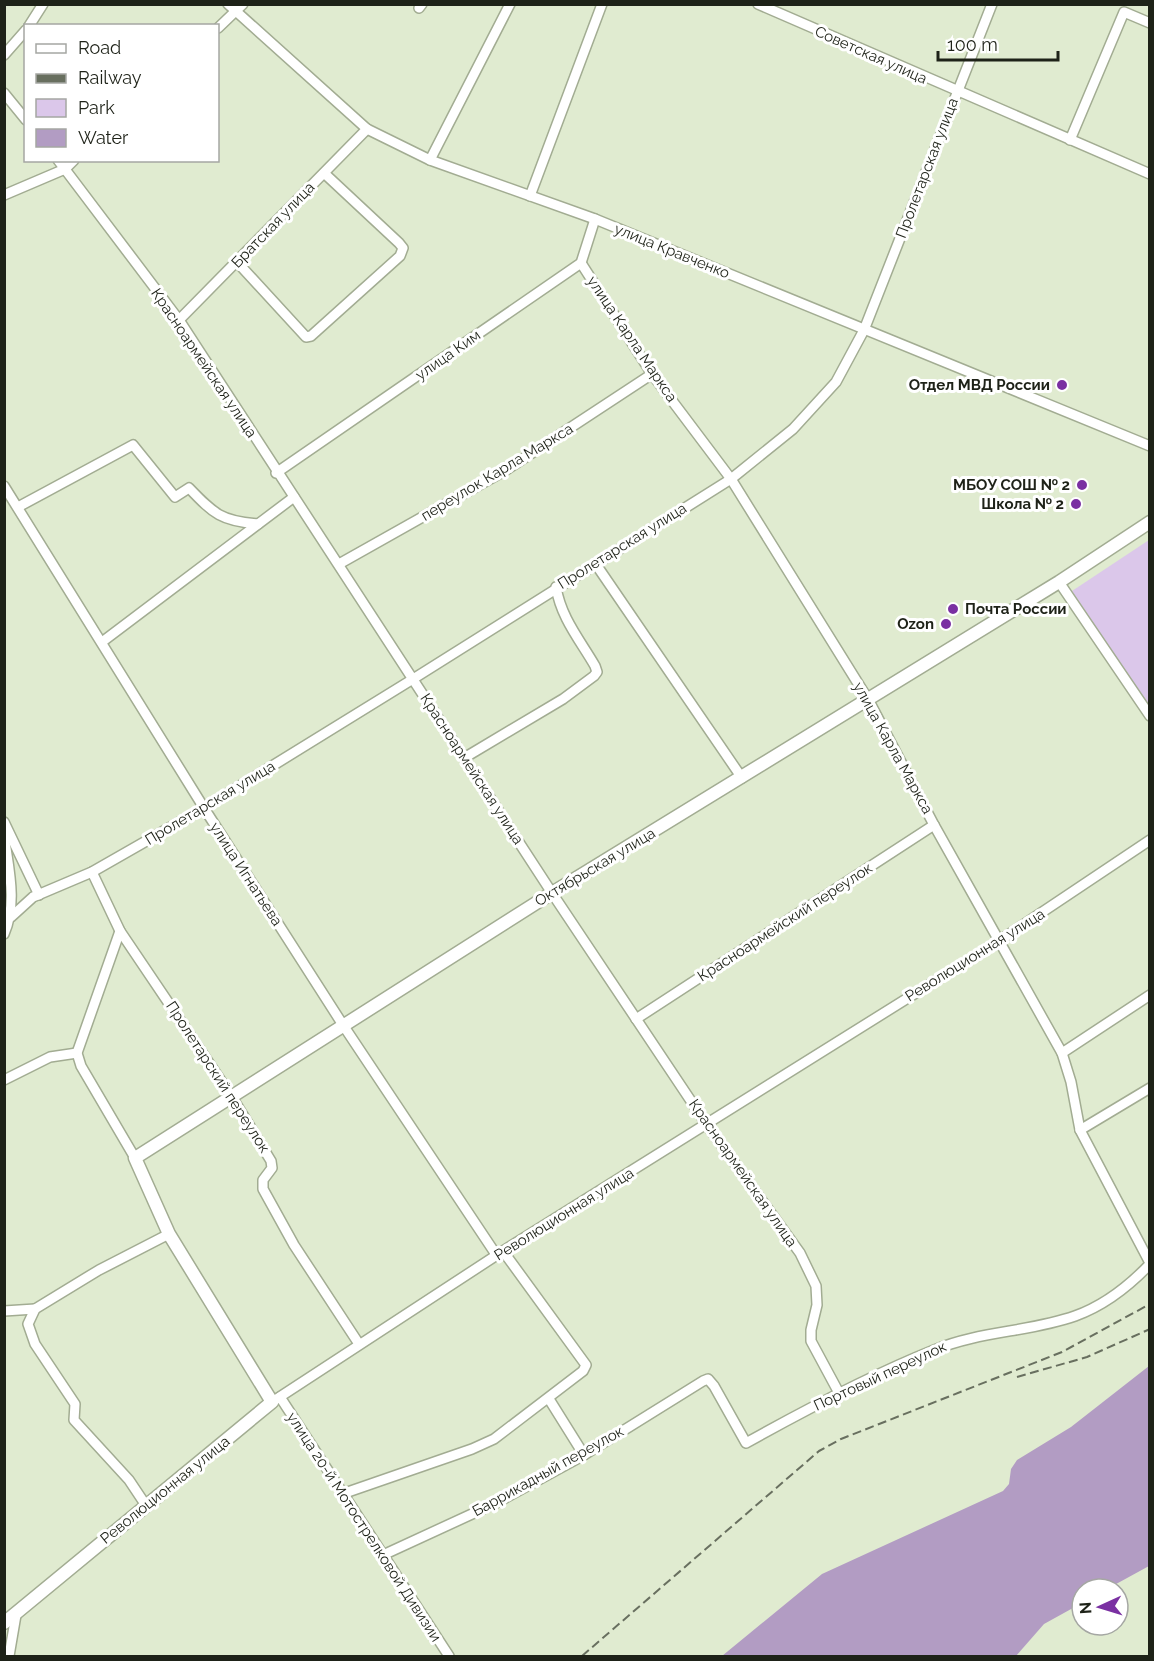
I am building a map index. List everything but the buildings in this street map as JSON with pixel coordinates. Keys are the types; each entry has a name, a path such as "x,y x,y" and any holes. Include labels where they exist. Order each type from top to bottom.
{"main road":[{"name":"Октябрьская улица","path":"135,1158 552,893 1059,582 1149,522"},
{"name":"улица 20-й Мотострелковой Дивизии","path":"135,1158 169,1234 276,1399"},
{"name":"Революционная улица","path":"4,1623 276,1399"}],"street":[{"path":"30,24 43,4"},
{"name":"улица Кравченко","path":"228,4 367,129 430,160 595,219 1149,446"},
{"path":"219,27 243,4"},
{"path":"430,160 510,4"},
{"path":"530,196 602,4"},
{"name":"Советская улица","path":"758,4 1149,174"},
{"name":"Пролетарская улица","path":"11,917 27,901 92,872 204,808 413,679 731,479 793,429 836,382 864,330 992,4"},
{"path":"1070,140 1124,12 1149,23"},
{"path":"4,55 24,32"},
{"path":"4,93 24,118"},
{"name":"Братская улица","path":"179,320 367,129"},
{"name":"Красноармейская улица","path":"60,162 179,320 276,473 339,564 552,893 707,1125 800,1253 816,1286 817,1305 811,1330 812,1341 839,1394"},
{"path":"4,195 65,169 72,162"},
{"path":"237,262 306,337 311,336 400,256 403,248 399,243 324,173"},
{"path":"581,263 595,219"},
{"name":"улица Карла Маркса","path":"581,263 652,374 731,479 868,701 934,825 1062,1053 1071,1082 1080,1130 1149,1264"},
{"name":"улица Ким","path":"276,473 581,263"},
{"name":"переулок Карла Маркса","path":"339,564 506,470 652,374"},
{"path":"18,507 133,445 175,497 189,488 215,514 233,522 258,524"},
{"name":"улица Игнатьева","path":"4,486 8,496 18,507 204,808 343,1025 500,1254 586,1365 583,1371 549,1400"},
{"path":"102,642 294,497"},
{"path":"595,563 742,778"},
{"path":"1059,582 1149,716"},
{"path":"464,758 563,699 597,672 561,610 556,587"},
{"path":"4,822 39,894"},
{"name":"Красноармейский переулок","path":"636,1019 934,825"},
{"path":"4,834 11,917 4,934"},
{"name":"Революционная улица","path":"276,1399 500,1254 999,941 1149,840"},
{"name":"Пролетарский переулок","path":"92,872 120,931 232,1097 273,1165 263,1180 263,1189 294,1245 359,1344"},
{"path":"4,1080 50,1057 77,1053 120,931"},
{"path":"1062,1053 1149,995"},
{"name":"улица 20-й Мотострелковой Дивизии","path":"77,1053 81,1066 135,1158"},
{"path":"1080,1130 1149,1088"},
{"path":"4,1311 35,1309 99,1270 169,1234"},
{"name":"Портовый переулок","path":"708,1379 746,1443 839,1394 935,1349 962,1340 1076,1316 1108,1299 1149,1264"},
{"path":"35,1309 29,1320 28,1329 46,1362 75,1404 74,1420 129,1480 146,1504"},
{"name":"Баррикадный переулок","path":"383,1555 498,1502 584,1455 708,1379"},
{"name":"улица 20-й Мотострелковой Дивизии","path":"276,1399 449,1656"},
{"path":"342,1494 472,1449 494,1439 549,1400 584,1455"},
{"path":"9,1656 16,1615"}],"green space":[{"path":"1149,540 1149,707 1072,591"}],"water":[{"path":"1149,1366 1149,1566 1129,1577 1070,1577 1070,1610 1044,1624 1016,1656 722,1656 822,1574 1003,1491 1009,1484 1011,1469 1017,1460 1071,1427"}],"railway":[{"path":"582,1656 819,1451 841,1439 1062,1352 1150,1304"},
{"path":"1017,1377 1087,1357 1150,1329"}],"place":[{"name":"Отдел МВД России","path":"1062,385"},
{"name":"МБОУ СОШ № 2","path":"1082,485"},
{"name":"Школа № 2","path":"1076,504"},
{"name":"Почта России","path":"953,609"},
{"name":"Ozon","path":"946,624"}]}
